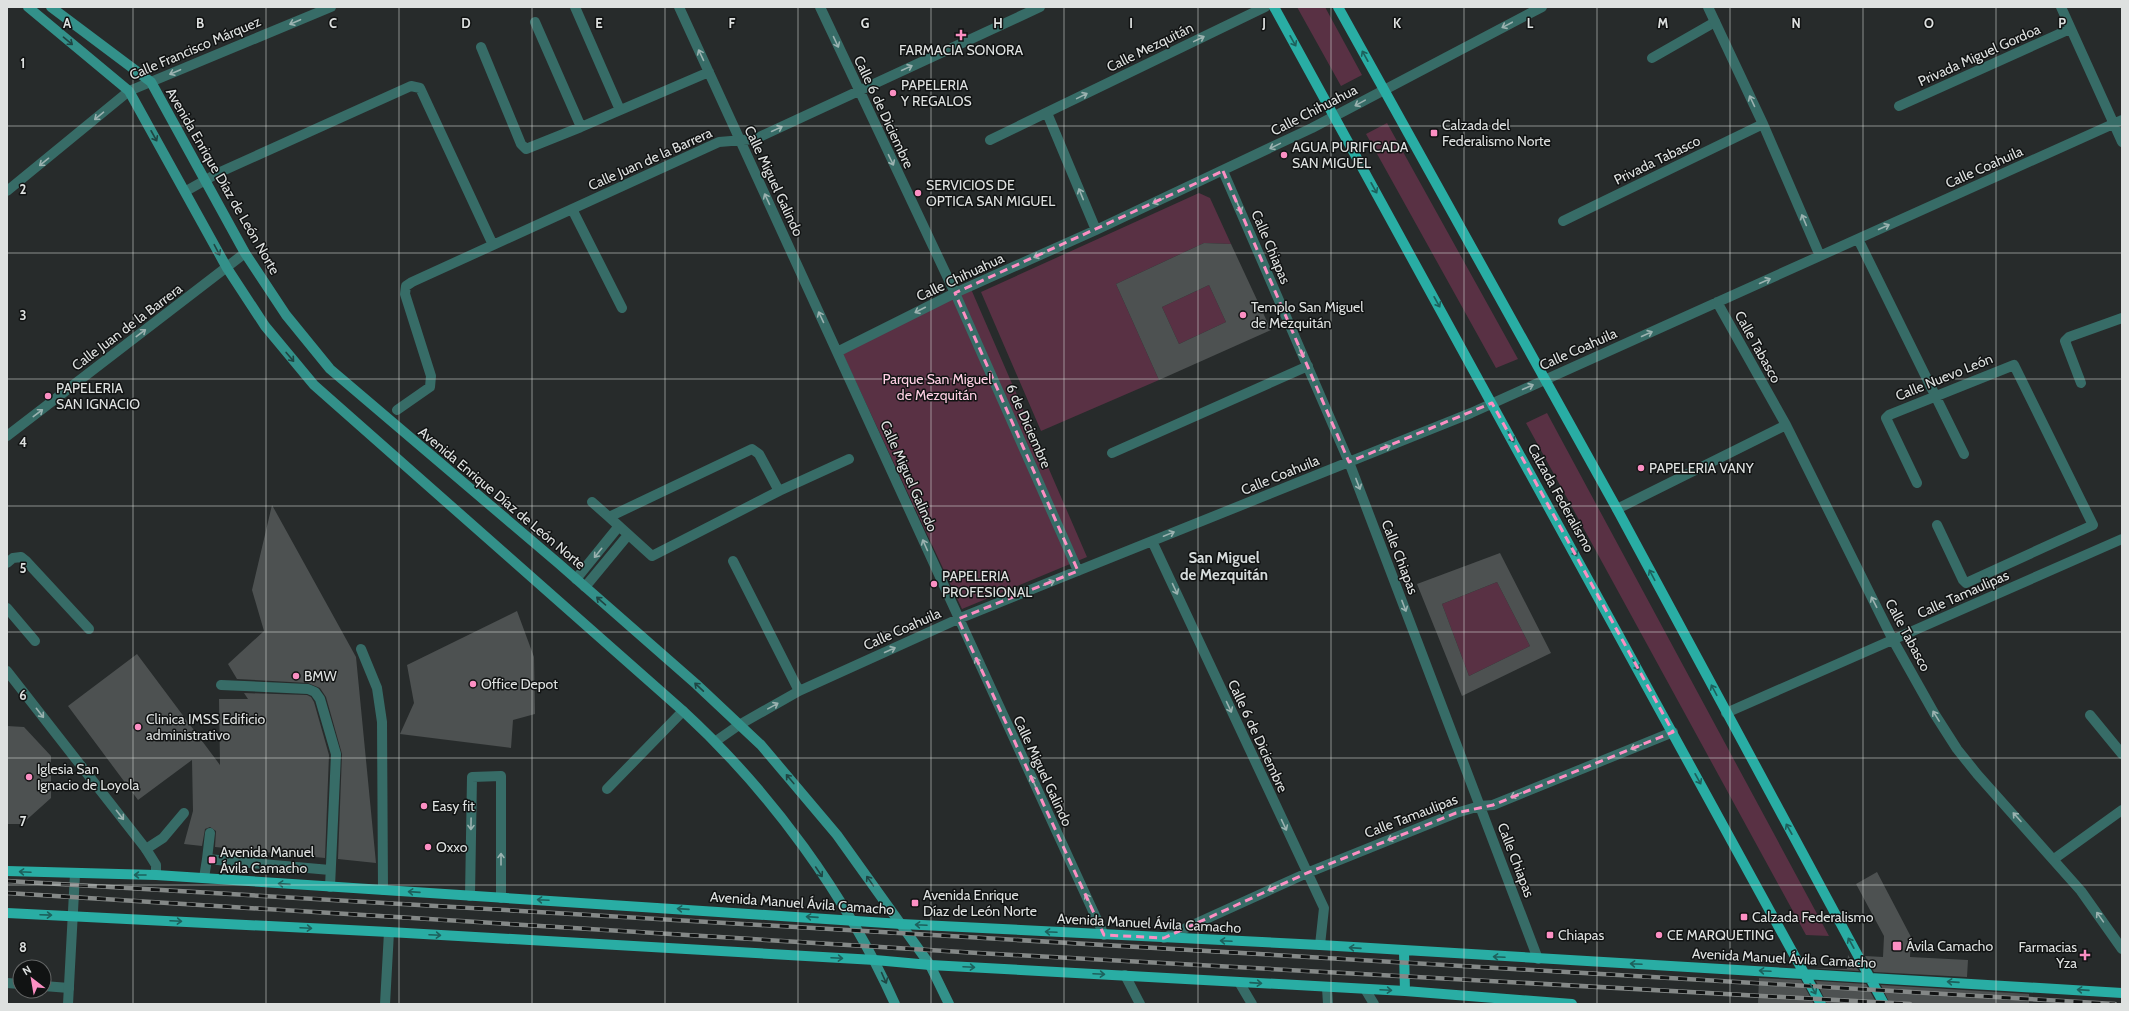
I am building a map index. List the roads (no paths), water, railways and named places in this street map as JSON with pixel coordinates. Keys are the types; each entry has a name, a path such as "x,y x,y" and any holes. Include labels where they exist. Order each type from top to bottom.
{"main road":[{"path":"28,7 129,91 186,191 227,268 265,326 314,385 716,741 757,789 797,840 851,920 875,960 895,1004"},
{"name":"Avenida Enrique Díaz de León Norte","path":"51,7 151,82 206,179 245,254 286,315 330,369 576,579 696,684 761,745 838,835 930,965 949,1004"},
{"name":"Calzada Federalismo","path":"1274,7 1336,117 1821,1004"},
{"path":"1338,7 1617,509 1884,1004"},
{"name":"Avenida Manuel Ávila Camacho","path":"7,871 156,875 901,924 1804,973 2122,993"},
{"path":"7,913 389,932 875,960 930,965 1125,975 1327,988 1406,991 1572,1004"},
{"path":"1404,952 1406,991"}],"street":[{"name":"Calle Francisco Márquez","path":"7,191 62,148 129,91 331,7"},
{"path":"575,7 620,110"},
{"name":"Calle Miguel Galindo","path":"679,7 958,620 1104,935"},
{"name":"Calle 6 de Diciembre","path":"820,7 858,91 955,293"},
{"name":"Calle Juan de la Barrera","path":"397,410 430,387 432,382 405,294 406,286 719,142 755,139 1040,7"},
{"name":"Calle Mezquitán","path":"990,140 1265,7"},
{"name":"Calle Chihuahua","path":"837,352 955,293 1096,230 1336,117 1384,90 1542,7"},
{"path":"1708,7 1762,124 1820,256"},
{"path":"2061,7 2070,29 2118,122 2122,142"},
{"path":"535,22 581,127"},
{"path":"1652,58 1715,22"},
{"name":"Privada Miguel Gordoa","path":"1899,106 2070,29"},
{"path":"481,47 521,144 526,149 708,72"},
{"path":"186,191 206,179 411,86 420,88 493,245"},
{"path":"1047,113 1096,230"},
{"name":"Calle Coahuila","path":"716,741 739,724 799,691 958,620 1492,403 2118,122"},
{"name":"Privada Tabasco","path":"1563,221 1762,124"},
{"name":"Calle Chiapas","path":"1223,171 1349,462 1538,959"},
{"path":"572,209 622,308"},
{"path":"1858,239 1964,454"},
{"name":"Calle Juan de la Barrera","path":"7,436 245,254"},
{"name":"6 de Diciembre","path":"955,293 1078,571"},
{"name":"Calle Tabasco","path":"1717,302 1786,425 1893,640 1934,713 1957,749 1977,774 2082,891 2122,949"},
{"path":"2081,383 2065,341 2069,337 2122,318"},
{"name":"Calle Nuevo León","path":"1916,483 1886,418 2009,365 2014,365 2093,525 1966,582 1962,580 1937,525"},
{"path":"1112,453 1308,366"},
{"path":"1617,509 1786,425"},
{"path":"609,517 752,449 759,454 779,491"},
{"path":"592,502 652,556 779,491 849,459"},
{"path":"576,579 619,526"},
{"path":"585,587 628,535"},
{"name":"Calle Tamaulipas","path":"1726,713 2122,539"},
{"name":"Calle 6 de Diciembre","path":"1152,541 1324,908 1320,946"},
{"path":"7,563 13,558 21,557 26,561 89,629"},
{"path":"733,561 799,691"},
{"path":"7,608 35,641"},
{"path":"361,649 377,688 382,722 383,890"},
{"path":"7,671 146,849 156,865 156,875"},
{"path":"221,685 308,689 315,692 320,698 336,754 330,887"},
{"path":"607,789 683,711"},
{"path":"2090,716 2122,754"},
{"name":"Calle Tamaulipas","path":"1164,938 1307,873 1456,812 1480,806 1493,805 1673,732"},
{"path":"470,896 472,777 501,776 501,898"},
{"path":"2054,859 2122,810"},
{"path":"146,849 163,838 184,813"},
{"path":"204,878 210,833"},
{"path":"207,859 330,870"},
{"path":"68,1004 75,874"},
{"path":"385,1004 389,932"},
{"path":"1125,975 1140,1004"},
{"path":"1238,982 1252,1004"},
{"path":"52,987 69,988"},
{"path":"1327,988 1328,1004"},
{"path":"1365,989 1374,1004"}],"railway":[{"path":"7,881 2115,1004"},
{"path":"7,893 978,953 1910,1004"}],"place":[{"name":"FARMACIA SONORA","path":"961,35"},
{"name":"PAPELERIA Y REGALOS","path":"893,93"},
{"name":"Calzada del Federalismo Norte","path":"1434,133"},
{"name":"AGUA PURIFICADA SAN MIGUEL","path":"1284,155"},
{"name":"SERVICIOS DE OPTICA SAN MIGUEL","path":"918,193"},
{"name":"Templo San Miguel de Mezquitán","path":"1243,315"},
{"name":"PAPELERIA SAN IGNACIO","path":"48,396"},
{"name":"PAPELERIA VANY","path":"1641,468"},
{"name":"PAPELERIA PROFESIONAL","path":"934,584"},
{"name":"BMW","path":"296,676"},
{"name":"Office Depot","path":"473,684"},
{"name":"Clinica IMSS Edificio administrativo","path":"138,727"},
{"name":"Iglesia San Ignacio de Loyola","path":"29,777"},
{"name":"Easy fit","path":"424,806"},
{"name":"Oxxo","path":"428,847"},
{"name":"Avenida Manuel Ávila Camacho","path":"212,860"},
{"name":"Avenida Enrique Díaz de León Norte","path":"915,903"},
{"name":"Calzada Federalismo","path":"1744,917"},
{"name":"Chiapas","path":"1550,935"},
{"name":"CE MARQUETING","path":"1659,935"},
{"name":"Ávila Camacho","path":"1897,946"},
{"name":"Farmacias Yza","path":"2085,955"}],"district":[{"name":"San Miguel de Mezquitán","path":"1224,566"}],"park label":[{"name":"Parque San Miguel de Mezquitán","path":"937,388"}]}
